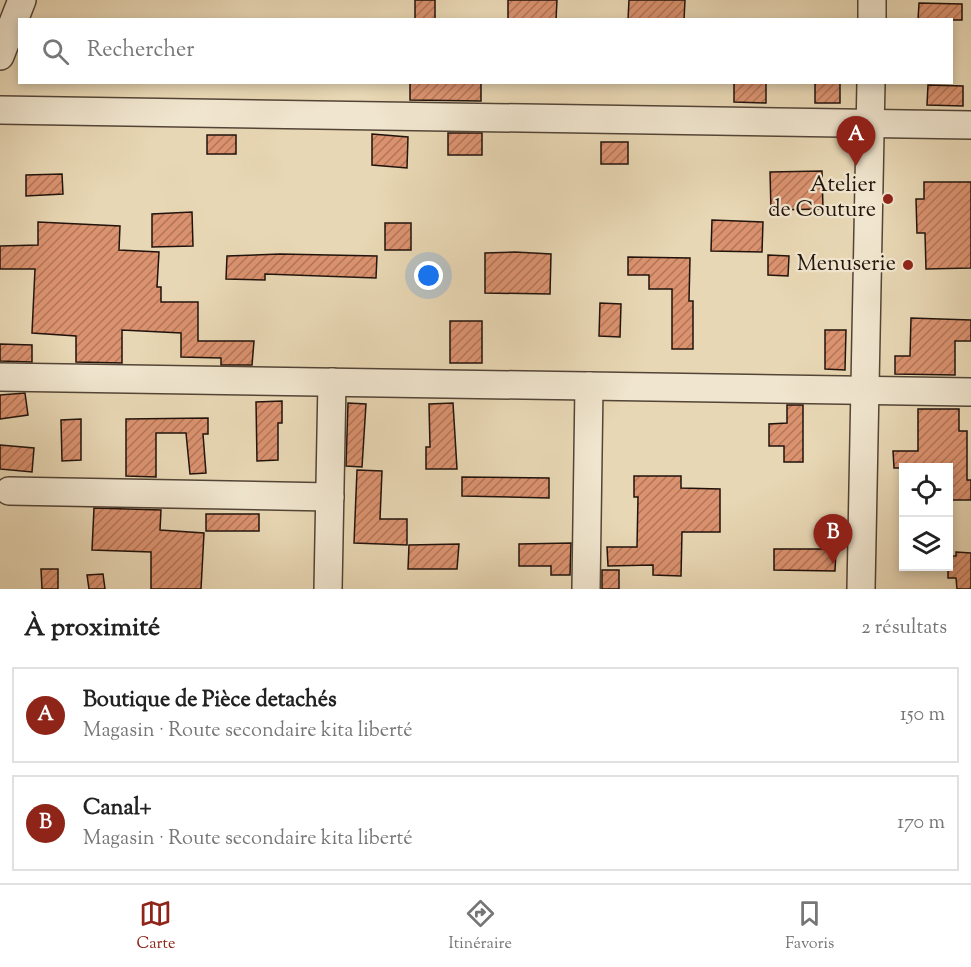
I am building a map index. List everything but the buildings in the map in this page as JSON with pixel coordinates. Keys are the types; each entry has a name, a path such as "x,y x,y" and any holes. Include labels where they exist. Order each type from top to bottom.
{"street":[{"path":"0,56 22,0"},
{"path":"872,0 872,18"},
{"path":"861,589 870,84"},
{"path":"0,110 971,125"},
{"path":"0,377 971,392"},
{"path":"328,589 332,382"},
{"path":"586,589 589,386"},
{"path":"9,492 330,497"}],"place":[{"name":"Boutique de Pièce detachés","path":"856,166"},
{"name":"Atelier de Couture","path":"888,199"},
{"name":"Menuserie","path":"908,265"},
{"name":"Canal+","path":"833,564"}]}
